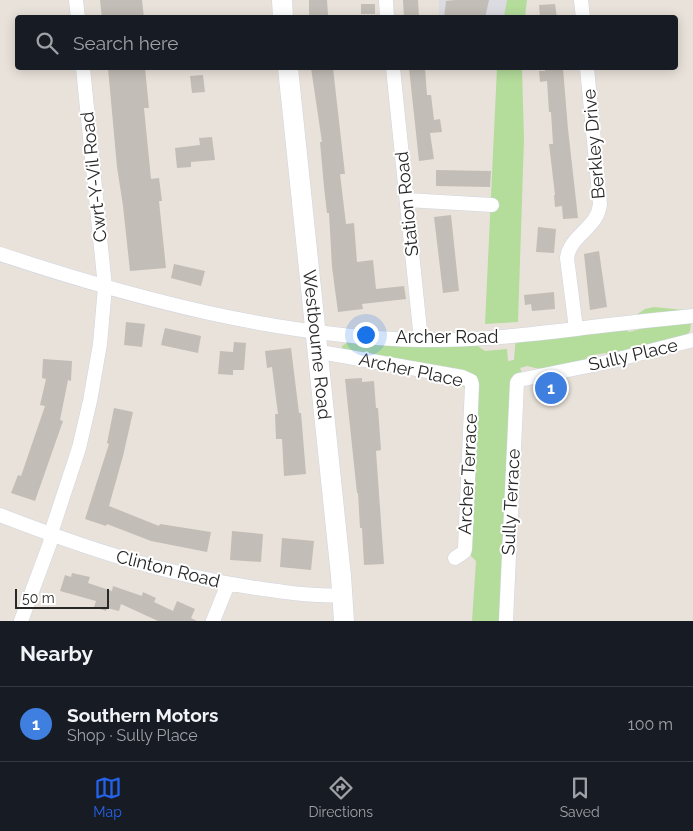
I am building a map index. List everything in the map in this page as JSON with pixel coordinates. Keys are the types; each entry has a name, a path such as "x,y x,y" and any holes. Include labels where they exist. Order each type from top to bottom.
{"street":[{"path":"76,0 78,15"},
{"path":"282,0 283,15"},
{"path":"386,0 387,15"},
{"path":"581,0 583,15"},
{"name":"Cwrt-Y-Vil Road","path":"21,621 52,535 79,448 100,344 105,287 83,70"},
{"name":"Westbourne Road","path":"288,70 343,595 344,621"},
{"name":"Station Road","path":"393,70 421,340"},
{"name":"Berkley Drive","path":"576,329 567,258 568,251 575,240 597,217 600,204 587,70"},
{"path":"408,200 492,205"},
{"name":"Archer Road","path":"0,254 143,298 227,317 315,331 421,340 512,337 693,316"},
{"name":"Sully Place","path":"517,383 522,378 603,363 693,340"},
{"name":"Archer Place","path":"318,354 326,353 462,377 471,381 472,385"},
{"name":"Sully Terrace","path":"506,621 517,383"},
{"name":"Archer Terrace","path":"455,558 464,552 465,549 472,385"},
{"name":"Clinton Road","path":"0,515 52,535 139,564 228,584 322,596 343,595"},
{"path":"213,621 228,584"}],"shaded area":[{"path":"439,0 508,0 506,15 439,15"}],"green space":[{"path":"507,0 527,0 525,15 504,15"},
{"path":"497,70 522,70 524,139 518,322 485,324"},
{"path":"654,307 684,310 691,323 690,331 684,338 674,341 664,340 614,356 605,353 588,356 582,363 540,369 527,366 520,368 522,373 500,621 472,621 476,561 471,556 477,423 469,396 464,387 439,378 342,356 342,346 348,342 475,344 485,351 507,349 508,361 514,360 516,342 623,327 629,332 644,328 636,315 645,309"}],"building":[{"path":"100,0 142,0 144,15 102,15"},
{"path":"309,0 327,0 328,15 309,15"},
{"path":"403,0 418,0 419,15 404,15"},
{"path":"489,0 486,15 444,15 446,1"},
{"path":"361,4 375,4 375,14 361,14"},
{"path":"555,4 557,15 540,15 539,5"},
{"path":"108,70 145,70 149,108 144,108 151,179 159,178 162,201 159,201 166,268 130,271 117,167"},
{"path":"311,70 333,70 345,174 340,174 346,224 354,223 357,262 373,260 376,289 404,286 406,299 362,304 363,309 338,312 332,267 329,213 327,213 324,187 320,142 322,142"},
{"path":"409,70 425,70 427,95 431,95 434,120 440,119 442,132 430,133 434,159 419,161"},
{"path":"563,70 578,218 563,219 562,206 555,207 549,144 553,144 551,112 549,112 547,81 540,82 539,71"},
{"path":"203,75 205,92 192,93 190,76"},
{"path":"212,137 215,160 191,162 191,167 177,168 175,148 200,145 199,138"},
{"path":"436,170 491,171 490,187 436,186"},
{"path":"451,215 459,291 443,293 434,217"},
{"path":"538,227 556,229 554,253 536,252"},
{"path":"599,251 607,307 590,310 584,254"},
{"path":"174,264 205,271 201,286 171,278"},
{"path":"554,292 555,309 532,311 531,304 525,305 524,295"},
{"path":"126,322 145,324 142,347 124,345"},
{"path":"165,328 201,336 198,353 161,345"},
{"path":"234,342 246,343 244,370 233,370 233,375 218,374 220,351 233,352"},
{"path":"291,348 299,413 301,413 306,474 284,476 282,439 276,439 275,414 278,414 272,367 267,368 265,351"},
{"path":"43,359 72,361 71,381 68,380 60,420 63,421 35,501 11,493 18,475 21,476 45,406 40,405 46,379 42,378"},
{"path":"362,378 362,382 374,381 376,408 378,408 381,450 376,451 384,564 364,565 362,528 360,528 358,493 345,379"},
{"path":"114,408 133,412 109,506 159,526 160,524 211,532 207,552 151,541 107,524 106,526 85,519 109,444 107,443"},
{"path":"232,531 263,534 261,562 230,560"},
{"path":"282,538 314,541 311,570 280,567"},
{"path":"72,573 90,577 88,583 112,591 113,586 142,596 143,592 156,598 154,602 173,611 177,601 195,609 191,618 197,621 158,621 121,604 119,611 107,608 106,611 94,607 96,601 60,591 65,575 71,577"}],"place":[{"name":"Southern Motors","path":"551,388"}]}
